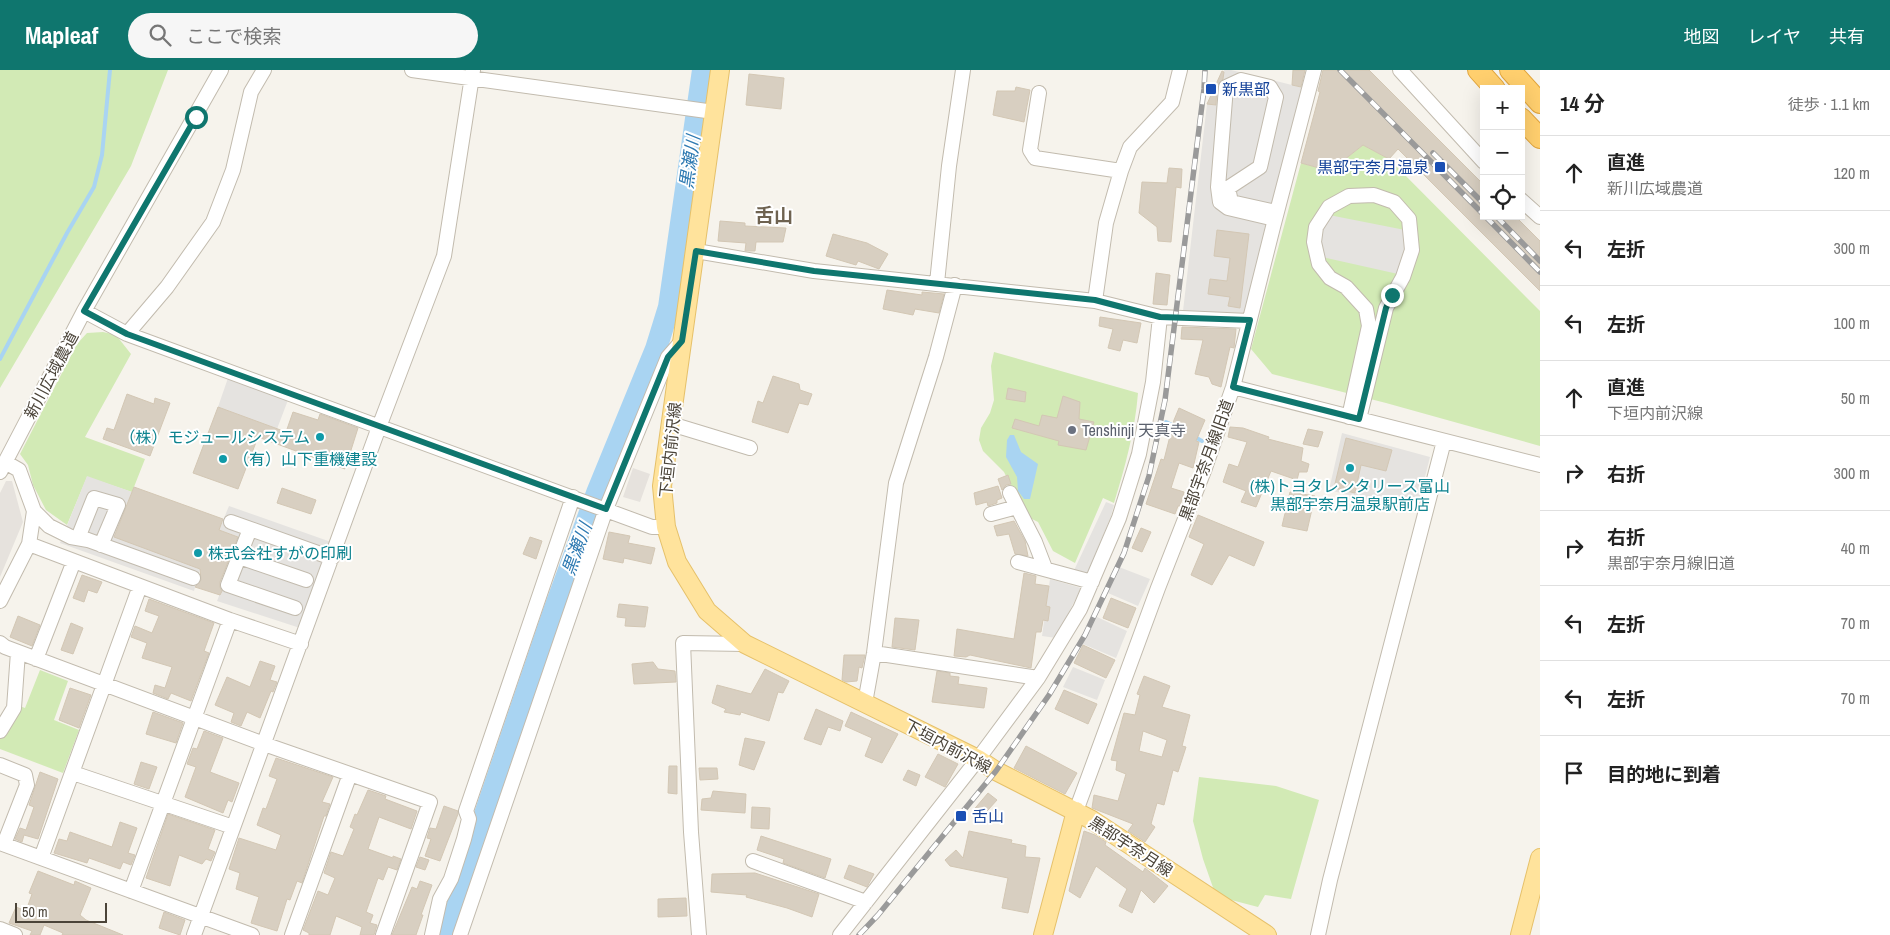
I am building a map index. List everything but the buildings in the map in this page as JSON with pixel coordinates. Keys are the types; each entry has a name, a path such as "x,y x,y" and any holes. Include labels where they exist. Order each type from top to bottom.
{"highway":[{"path":"1478,70 1491,85"},
{"path":"1510,70 1540,103"},
{"path":"1525,122 1540,138"}],"main road":[{"name":"下垣内前沢線","path":"720,70 710,111 696,251 662,486 666,527 677,562 706,611 745,644 978,759 996,771 1076,811"},
{"name":"黒部宇奈月線","path":"1043,935 1076,811 1267,935"},
{"path":"1520,935 1540,858"}],"street":[{"name":"新川広域農道","path":"2,467 84,311 221,70"},
{"path":"127,334 168,287 213,222 233,170 251,92 264,70"},
{"path":"412,70 473,74 710,111"},
{"path":"937,283 949,166 962,70"},
{"path":"1095,300 1106,224 1121,171 1130,147 1172,102 1180,70"},
{"name":"黒部宇奈月線旧道","path":"1076,811 1158,588 1205,468 1233,387 1314,70"},
{"path":"1400,70 1480,158"},
{"path":"194,935 379,427 444,256 473,74"},
{"path":"1242,80 1270,87 1276,97 1260,167 1228,188 1231,202 1276,215 1228,208 1220,202 1218,187 1226,87 1242,80"},
{"path":"1039,94 1030,150 1035,158 1121,171"},
{"path":"1374,195 1394,202 1409,220 1412,250 1403,277 1386,308 1354,418 1369,326 1366,309 1346,288 1330,278 1319,264 1314,242 1316,228 1329,207 1349,196 1374,195"},
{"path":"1525,204 1540,217"},
{"path":"696,251 814,271 1095,300 1160,317 1250,320"},
{"path":"865,703 874,653 896,482 936,357 955,286"},
{"path":"84,311 127,334 652,526 666,527"},
{"path":"840,935 978,759 1038,678 1080,609 1119,518 1139,454 1153,382 1160,317"},
{"path":"460,935 606,509 668,357 682,341"},
{"path":"1233,387 1540,464"},
{"path":"671,424 750,448"},
{"path":"1318,935 1330,880 1444,441"},
{"path":"2,467 19,470 34,511 48,526 193,578"},
{"path":"1010,493 1035,542 1045,568"},
{"path":"78,538 94,498 118,505 101,545"},
{"path":"432,935 440,899 451,879 464,839 469,819 466,811 577,499"},
{"path":"990,514 1017,507"},
{"path":"0,601 29,544 34,511"},
{"path":"231,522 332,558"},
{"path":"250,529 228,585 295,608"},
{"path":"29,544 230,620 301,644"},
{"path":"239,557 306,580"},
{"path":"36,659 74,562"},
{"path":"1018,562 1092,582"},
{"path":"41,858 140,586"},
{"path":"131,891 230,620"},
{"path":"0,643 5,647 36,659 264,744 430,802 383,935"},
{"path":"699,935 691,832 683,643 745,644"},
{"path":"0,731 14,708 18,652"},
{"path":"874,653 1038,678"},
{"path":"0,765 25,775 26,785 2,844 252,935"},
{"path":"73,773 233,826"},
{"path":"292,935 350,774"},
{"path":"753,861 866,902"},
{"path":"0,930 15,935"}],"shaded area":[{"path":"1224,70 1231,70 1304,88 1245,313 1183,311 1207,104 1220,105"},
{"path":"1329,215 1405,230 1408,246 1398,274 1322,257 1319,242 1320,227"},
{"path":"228,378 288,400 277,429 218,407"},
{"path":"1342,433 1430,457 1416,512 1329,490"},
{"path":"633,468 650,474 640,502 623,497"},
{"path":"87,476 132,492 114,536 200,569 194,591 60,543"},
{"path":"6,481 12,481 23,522 0,577 0,493"},
{"path":"1106,502 1114,505 1111,516 1083,584 1070,579"},
{"path":"229,506 331,542 300,628 217,601 242,538 219,530"},
{"path":"1119,567 1150,579 1138,606 1108,593"},
{"path":"1050,579 1081,588 1056,638 1042,636"},
{"path":"1097,617 1127,631 1116,658 1083,644"},
{"path":"1073,667 1105,680 1097,700 1063,687"}],"green space":[{"path":"0,70 168,70 131,166 0,388"},
{"path":"1363,145 1389,159 1540,311 1540,446 1386,403 1272,374 1251,349 1301,163 1330,171"},
{"path":"103,332 116,335 131,354 85,437 145,459 132,492 87,477 67,525 46,510 33,485 28,465 20,454 77,344 87,333"},
{"path":"994,352 1138,393 1129,449 1114,503 1103,498 1075,563 1053,551 1038,522 1028,517 1004,472 983,451 979,440 981,428 990,413 994,400 991,366"},
{"path":"40,670 68,681 54,720 79,730 63,773 0,749 0,735 17,705 25,708"},
{"path":"1199,777 1276,786 1319,800 1291,899 1265,895 1258,907 1216,896 1203,859 1193,821"}],"water":[{"path":"1010,435 1014,435 1021,452 1038,464 1030,499 1024,499 1018,491 1017,477 1006,457 1007,440"}],"waterway":[{"path":"0,359 67,233 94,187 102,155 110,70"},
{"name":"黒瀬川","path":"444,935 554,611 597,493 656,349 669,307 703,70"},
{"path":"1166,422 1176,427"},
{"path":"1193,436 1202,441"}],"railway":[{"path":"859,935 878,915 996,771 1049,695 1085,635 1124,553 1149,476 1165,400 1205,70"},
{"path":"1340,70 1480,211"},
{"path":"1433,153 1480,200"},
{"path":"1489,220 1540,272"},
{"path":"1500,220 1540,261"}],"place":[{"name":"新黒部","path":"1211,89"},
{"name":"黒部宇奈月温泉","path":"1440,167"},
{"name":"Tenshinji 天真寺","path":"1072,430"},
{"name":"（株）モジュールシステム","path":"320,437"},
{"name":"（有）山下重機建設","path":"223,459"},
{"name":"(株)トヨタレンタリース富山 黒部宇奈月温泉駅前店","path":"1350,468"},
{"name":"株式会社すがの印刷","path":"198,553"},
{"name":"舌山","path":"961,816"}],"district":[{"name":"舌山","path":"774,215"}],"route":[{"path":"196,117 84,311 127,334 606,509 668,357 682,341 696,251 814,271 1095,300 1160,317 1250,320 1233,387 1359,419 1386,308 1392,295"}]}
